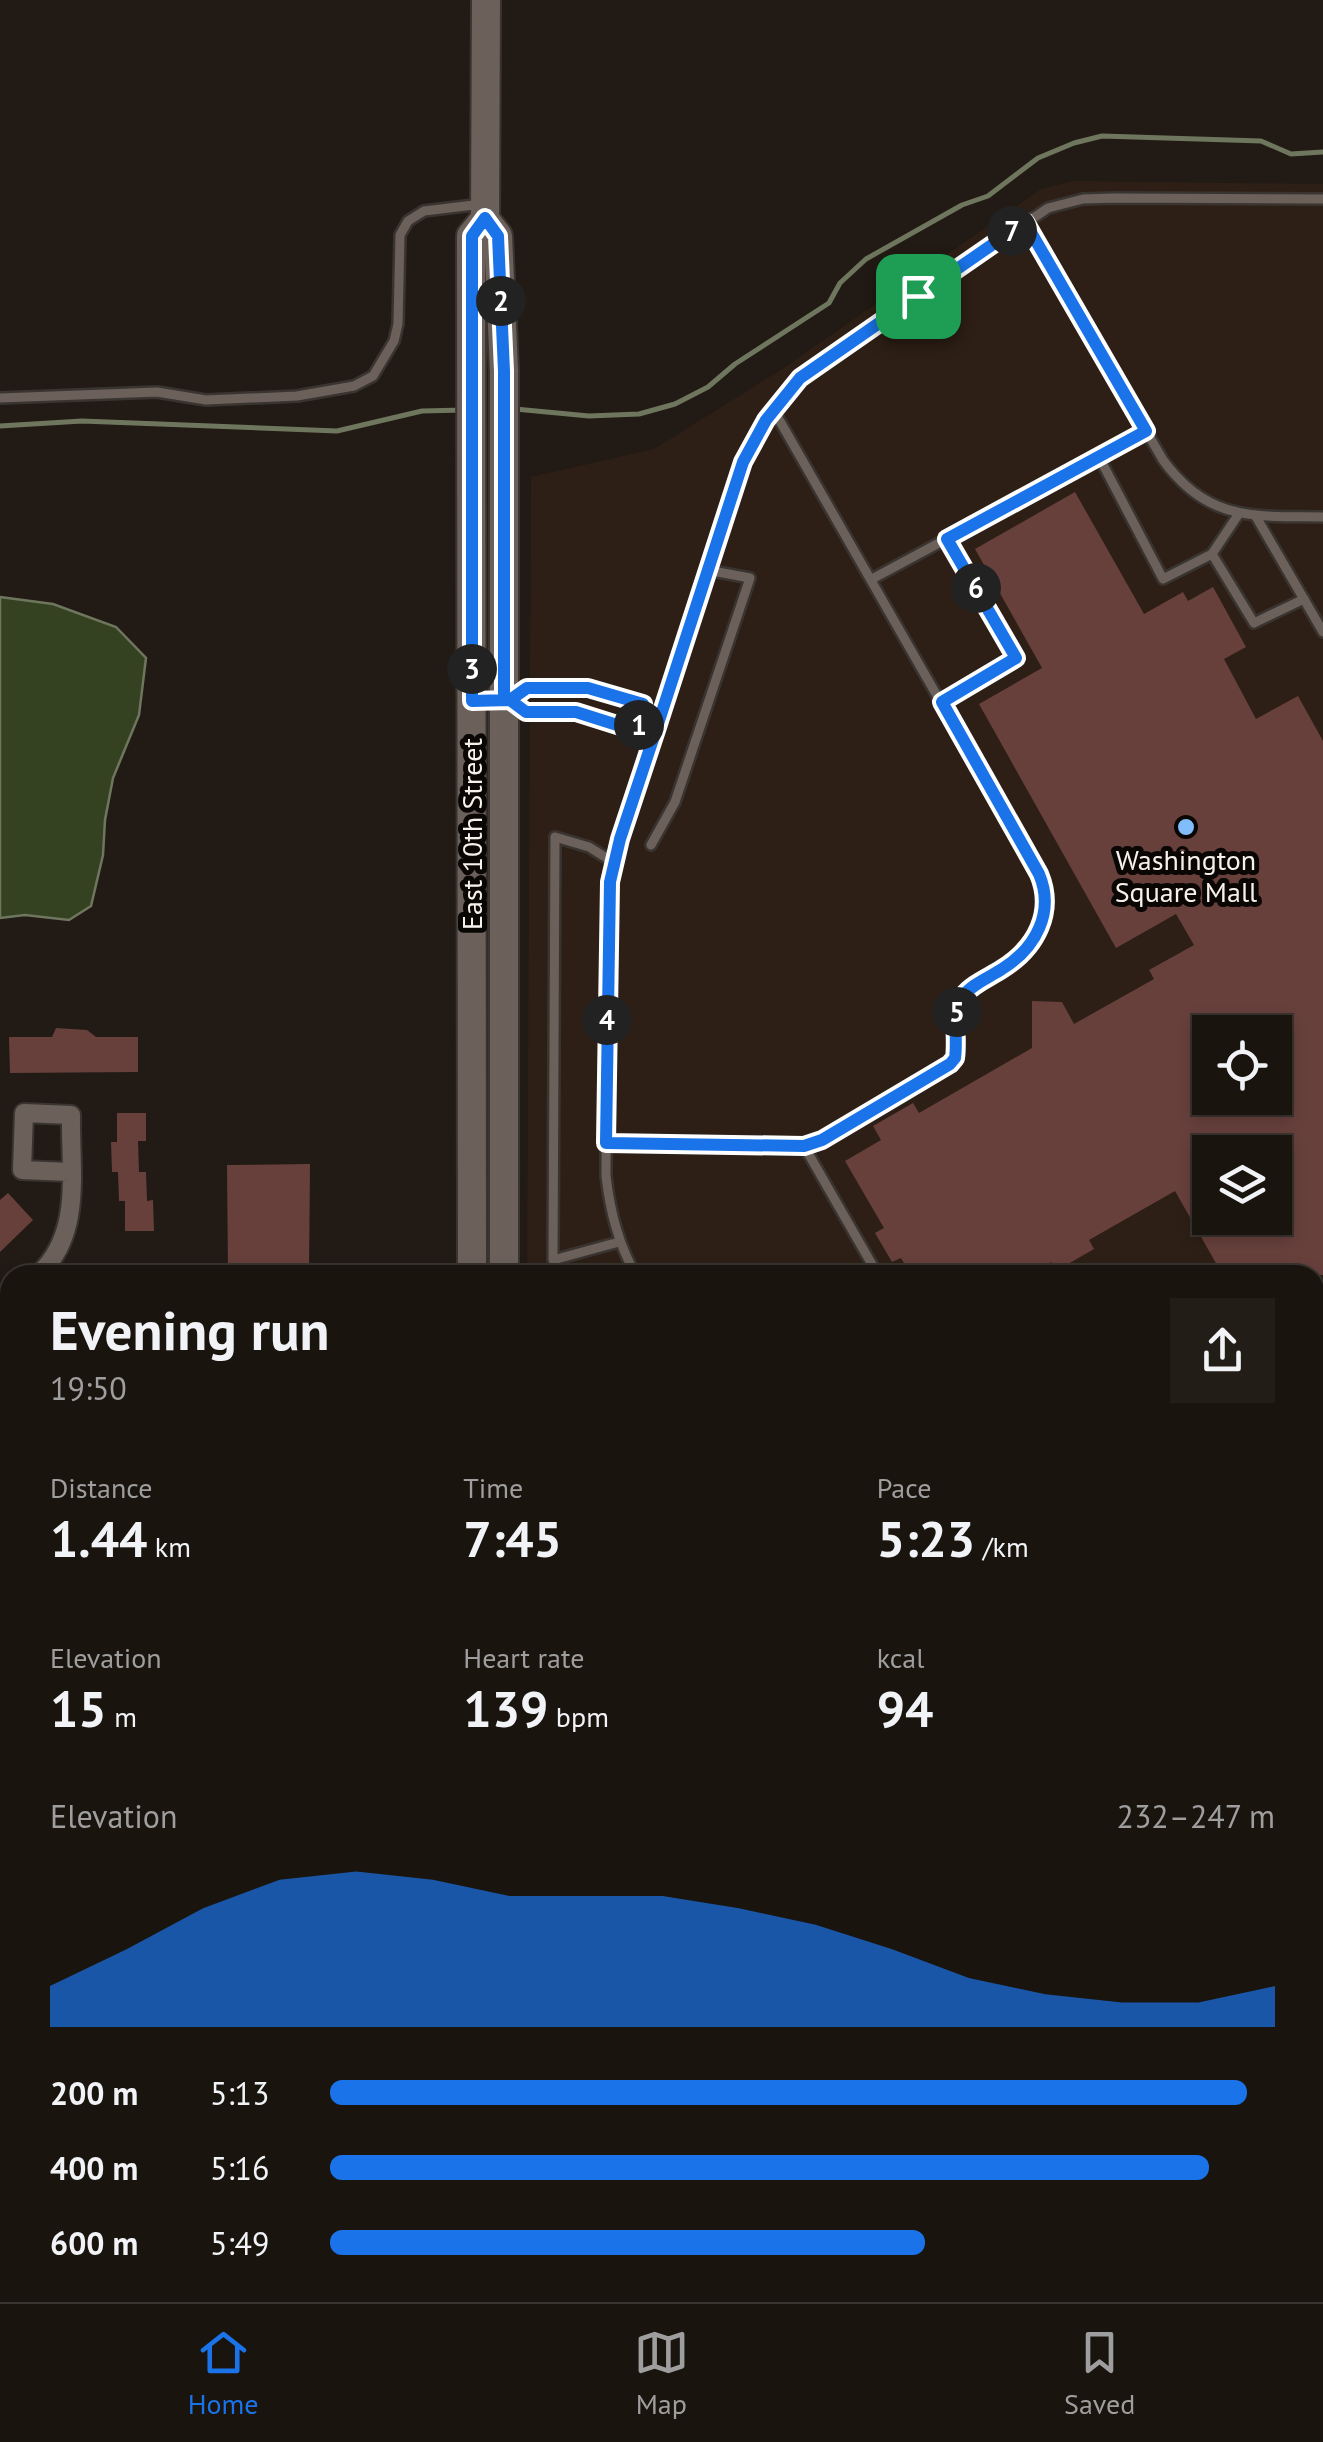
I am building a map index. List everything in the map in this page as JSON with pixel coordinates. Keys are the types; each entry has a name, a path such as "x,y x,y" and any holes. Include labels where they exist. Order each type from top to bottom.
{"main road":[{"name":"East 10th Street","path":"472,1265 472,236 485,211 486,0"},
{"name":"East 10th Street","path":"485,211 498,236 504,371 504,1265"}],"street":[{"path":"47,1265 65,1240 70,1215 70,1172"}],"lane":[{"path":"631,1265 619,1242 609,1202 606,1143 607,920 614,862 743,462 773,409 800,378 1048,208 1087,199 1323,199"},
{"path":"0,398 157,392 206,400 296,396 354,386 374,376 394,341 398,324 400,235 408,221 424,211 485,211"},
{"path":"1025,222 1146,431 1185,486 1238,515 1323,517"},
{"path":"606,1143 804,1146 822,1140 950,1064 955,1058 958,1010 964,994 1022,954 1038,934 1047,904 1039,874 773,409"},
{"path":"872,579 1146,431"},
{"path":"1099,457 1162,578 1212,554 1238,515"},
{"path":"1255,516 1323,632"},
{"path":"942,702 1016,658 947,539"},
{"path":"1212,554 1254,623 1304,599"},
{"path":"651,845 675,802 750,578 707,570"},
{"path":"472,701 507,700 527,688 588,688 643,704 646,720"},
{"path":"507,700 526,712 576,712 633,730 646,720"},
{"path":"646,720 658,724"},
{"path":"614,862 589,847 554,837 553,1260 619,1242"},
{"path":"804,1146 872,1265"}],"shaded area":[{"name":"Washington Square Mall","path":"1073,181 1323,184 1323,1265 527,1265 531,477 654,449 782,369 1041,189"},
{"path":"0,597 53,604 116,627 146,658 139,715 113,778 103,855 91,906 69,920 25,915 0,918"}],"building":[{"name":"Washington Square Mall","path":"1075,492 1144,614 1183,592 1188,601 1213,587 1246,647 1224,659 1256,719 1298,696 1323,741 1323,1265 1217,1265 1200,1235 1292,1235 1292,1135 1192,1135 1192,1221 1175,1191 1089,1240 1094,1249 1066,1265 905,1265 901,1258 892,1262 875,1233 884,1228 845,1161 881,1140 873,1126 913,1103 919,1113 1032,1048 1032,1001 1062,1002 1074,1024 1154,979 1149,970 1194,945 1176,914 1116,948 979,704 1042,668 975,549"},
{"path":"56,1028 87,1030 96,1037 138,1037 138,1072 10,1073 9,1037 52,1037"},
{"path":"117,1113 146,1113 146,1141 138,1141 139,1172 146,1172 147,1201 153,1200 154,1231 125,1231 125,1201 119,1201 118,1172 112,1172 111,1142 117,1142"},
{"path":"310,1164 309,1265 228,1265 227,1165"},
{"path":"8,1193 33,1220 0,1252 0,1200"}],"waterway":[{"path":"515,409 589,416 639,414 675,404 708,387 735,364 829,303 840,283 866,259 962,205 988,196 1038,158 1074,143 1102,136 1261,141 1291,154 1323,152"},
{"path":"0,426 82,421 337,431 422,411 464,410"}],"place":[{"name":"Washington Square Mall","path":"1186,827"}],"route":[{"path":"918,296 800,378 766,420 743,462 658,724 646,720 633,730 576,712 526,712 510,700 504,700 504,371 498,236 485,218 472,236 472,701 510,700 527,688 588,688 643,704 646,720 658,724 610,882 606,1143 804,1146 822,1140 950,1064 955,1058 958,1010 964,994 1022,954 1038,934 1047,904 1046,890 942,702 1016,658 947,539 1146,431 1025,222 918,296"}]}
